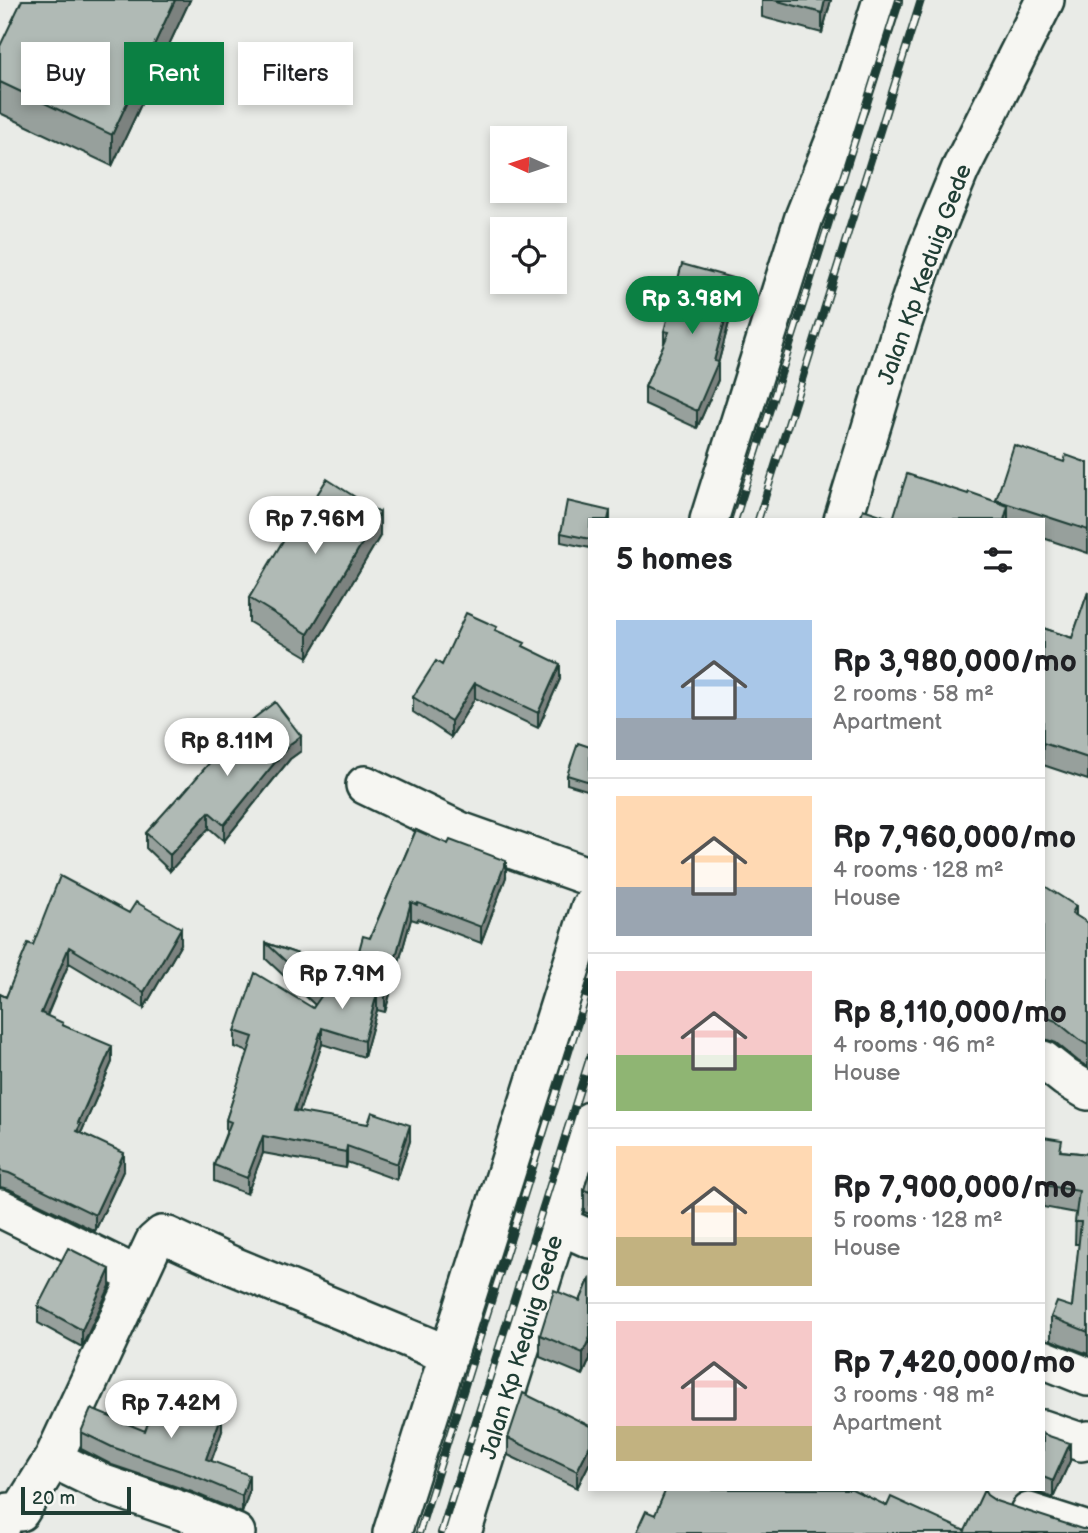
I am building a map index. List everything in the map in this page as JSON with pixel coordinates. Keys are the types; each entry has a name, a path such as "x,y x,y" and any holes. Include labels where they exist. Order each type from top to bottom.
{"street":[{"path":"710,518 804,217 849,104 882,0"},
{"name":"Jalan Kp Keduig Gede","path":"843,518 901,326 928,248 960,170 1045,0"},
{"path":"365,785 460,831 588,876"},
{"path":"392,1533 588,914"},
{"path":"1045,1062 1088,1091"},
{"name":"Jalan Kp Keduig Gede","path":"463,1533 575,1232 583,1137 588,1126"},
{"path":"0,1208 138,1276"},
{"path":"0,1530 5,1514 20,1511 53,1459 154,1242 159,1237 165,1235 449,1355"},
{"path":"1045,1360 1088,1377"},
{"path":"1045,1430 1082,1442 1088,1440"},
{"path":"53,1459 104,1484 236,1533"},
{"path":"1002,1503 1088,1531"}],"building":[{"path":"22,0 175,0 155,42 124,42 126,105 112,135 49,105 110,105 110,42 21,42 21,92 0,82 0,46"},
{"path":"774,0 825,0 822,13"},
{"path":"682,264 736,279 714,361 718,362 697,411 645,387 669,332 664,331"},
{"path":"1014,445 1064,462 1066,455 1088,463 1088,530 996,500"},
{"path":"907,474 1008,506 1005,518 893,518"},
{"path":"327,479 380,513 308,634 249,598 303,507 308,509"},
{"path":"567,501 610,511 608,518 588,518 588,539 561,533"},
{"path":"863,509 890,518 861,518"},
{"path":"1088,592 1088,758 1045,744 1045,629 1072,638"},
{"path":"466,613 497,627 495,630 525,643 523,646 560,664 538,713 475,683 451,721 413,697 436,661 442,665"},
{"path":"275,702 301,736 290,744 224,825 209,812 170,855 146,833 236,732"},
{"path":"578,743 588,746 588,781 567,775"},
{"path":"416,830 448,844 450,840 506,861 481,927 411,902 385,996 377,994 364,1041 322,1028 294,1111 368,1124 372,1112 410,1125 397,1164 347,1146 346,1152 263,1136 247,1178 214,1165 231,1122 226,1120 253,1037 235,1031 255,973 313,1008 322,995 266,943 353,973 363,936 370,938"},
{"path":"60,876 129,913 136,902 181,928 144,992 69,947 41,1013 112,1046 78,1123 81,1124 77,1131 124,1153 95,1215 0,1171 0,994 6,997 28,943 33,945"},
{"path":"1045,886 1076,906 1072,913 1088,923 1088,1045 1056,1021 1045,1017"},
{"path":"1045,1137 1062,1140 1060,1151 1088,1154 1088,1332 1051,1317 1057,1302 1072,1307 1081,1222 1075,1222 1079,1191 1045,1185"},
{"path":"68,1248 110,1269 82,1330 38,1306"},
{"path":"588,1283 588,1342 583,1353 540,1335 554,1290 580,1301"},
{"path":"159,1392 222,1414 206,1459 249,1475 242,1496 112,1447 81,1432 91,1409 145,1431"},
{"path":"523,1393 588,1425 588,1449 577,1471 508,1438"},
{"path":"1045,1435 1070,1443 1053,1481 1045,1478"},
{"path":"665,1491 856,1491 887,1506 891,1497 965,1531 985,1491 996,1501 1088,1529 1088,1533 636,1533 646,1511 655,1515"}],"railway":[{"path":"736,518 899,0"},
{"path":"759,518 921,0"},
{"path":"419,1533 588,990"},
{"path":"441,1533 588,1063"}]}
